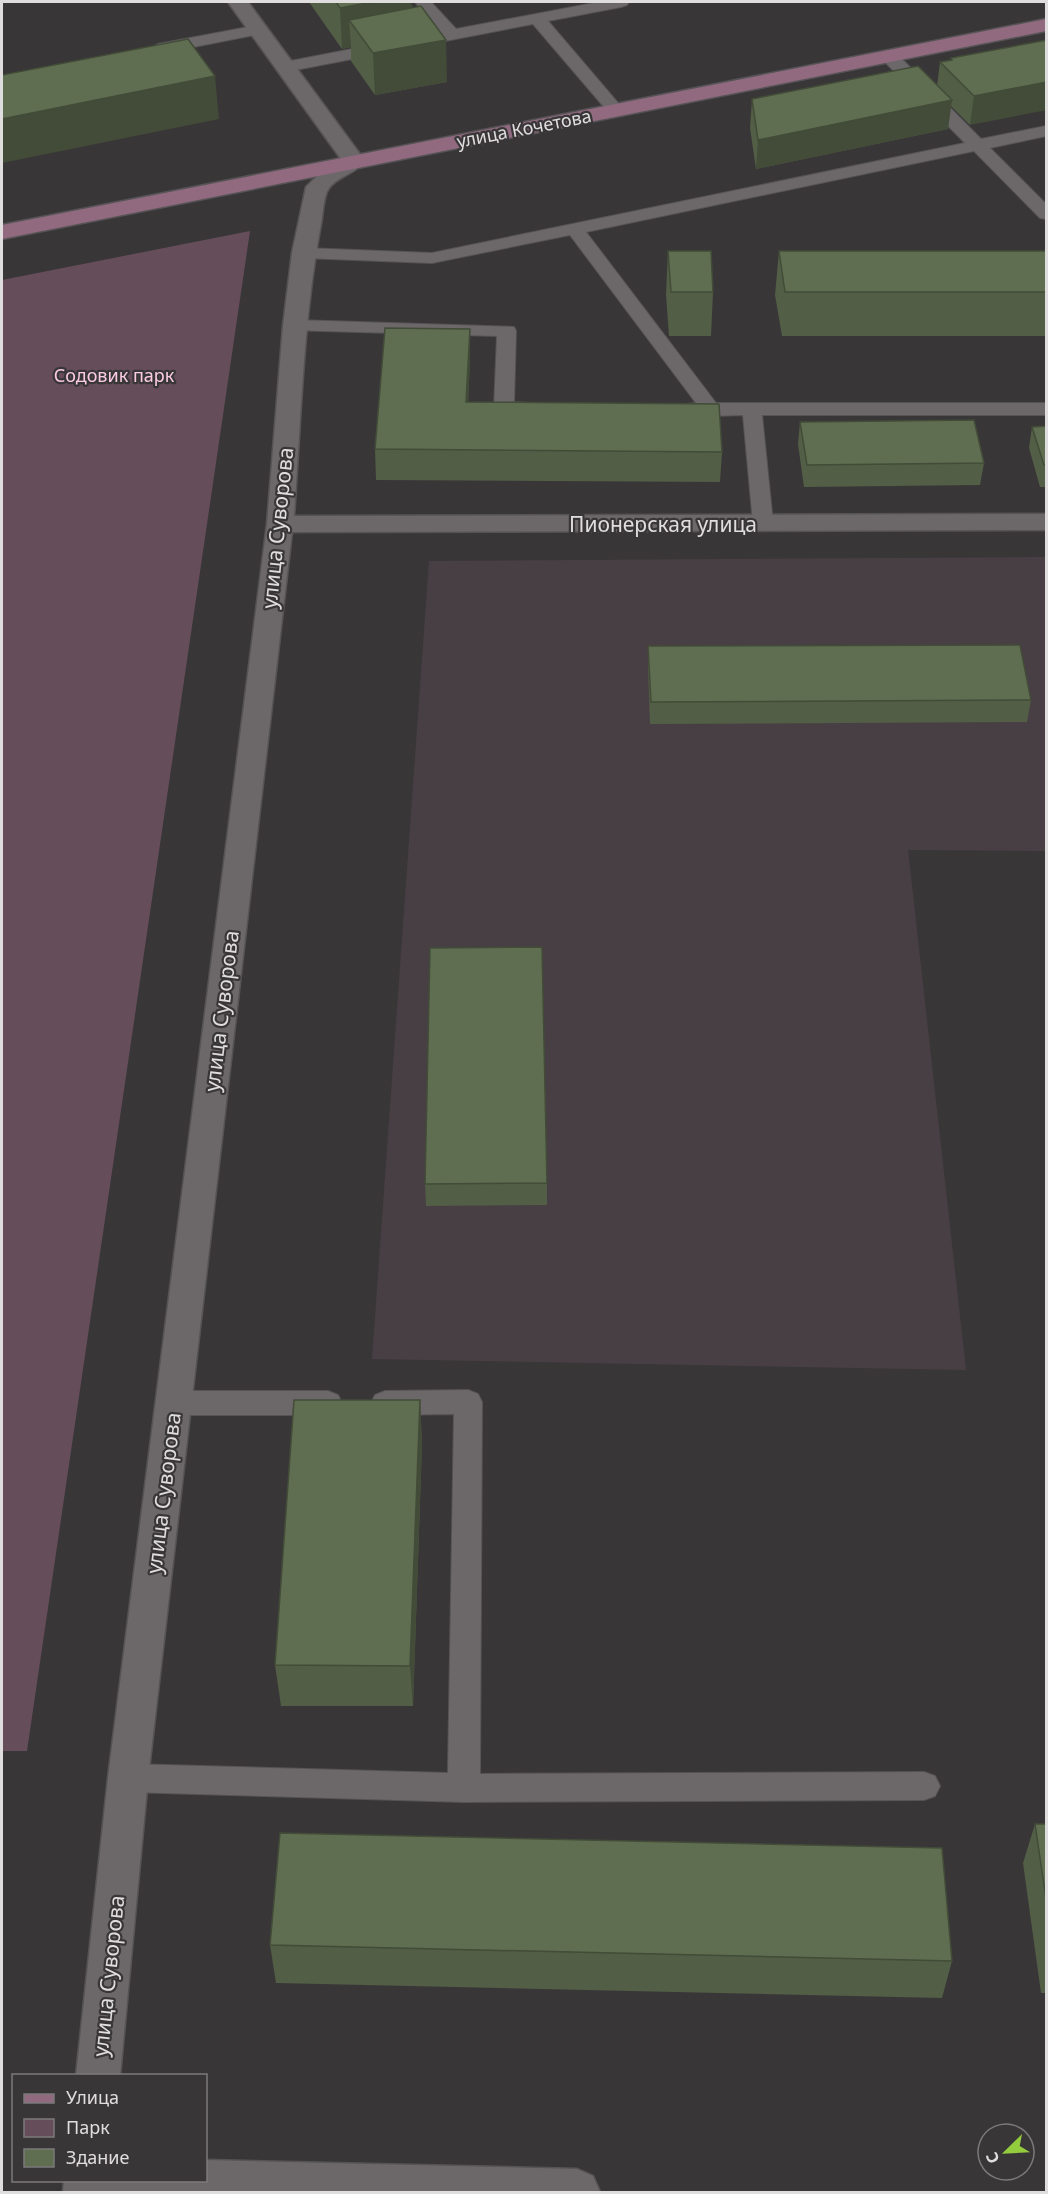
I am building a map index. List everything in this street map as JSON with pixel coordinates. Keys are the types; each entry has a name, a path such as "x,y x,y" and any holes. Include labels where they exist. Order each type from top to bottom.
{"main road":[{"name":"улица Кочетова","path":"2,232 1047,25"}],"street":[{"path":"238,2 354,161 334,172 317,187 298,179 268,179"},
{"name":"улица Суворова","path":"98,2074 128,1778 280,524 295,326 304,253 317,187"},
{"name":"Пионерская улица","path":"280,524 1047,522"},
{"path":"150,2182 577,2193"}],"lane":[{"path":"423,2 451,34"},
{"path":"285,66 621,2"},
{"path":"537,18 616,110"},
{"path":"142,52 259,30"},
{"path":"888,56 1047,214"},
{"path":"304,253 432,258 1047,131"},
{"path":"575,229 711,410"},
{"path":"295,326 507,331 504,408 550,408"},
{"path":"665,409 1047,409"},
{"path":"752,410 763,523"},
{"path":"174,1403 468,1402 464,1788"},
{"path":"128,1778 464,1788 924,1786"}],"shaded area":[{"path":"1046,557 1046,851 908,850 966,1370 372,1359 429,561"}],"green space":[{"name":"Содовик парк","path":"250,231 27,1751 2,1751 2,280"}],"building":[{"path":"336,2 372,2 340,8"},
{"path":"421,6 446,40 373,53 349,20"},
{"path":"188,39 215,76 2,119 2,75"},
{"path":"1047,40 1047,82 974,96 940,62 952,60 951,58"},
{"path":"918,66 952,100 758,140 752,99"},
{"path":"668,251 711,251 713,292 671,292"},
{"path":"779,251 1047,251 1047,292 785,292"},
{"path":"385,328 470,329 466,402 719,404 722,452 375,449"},
{"path":"974,420 984,463 807,465 800,422"},
{"path":"1047,426 1047,465 1044,465 1032,427"},
{"path":"1020,645 1031,700 651,702 648,646"},
{"path":"542,947 547,1183 425,1184 430,948"},
{"path":"294,1400 420,1400 410,1666 275,1665"},
{"path":"1035,1824 1047,1824 1047,1905"},
{"path":"280,1833 942,1848 952,1961 270,1945"}]}
